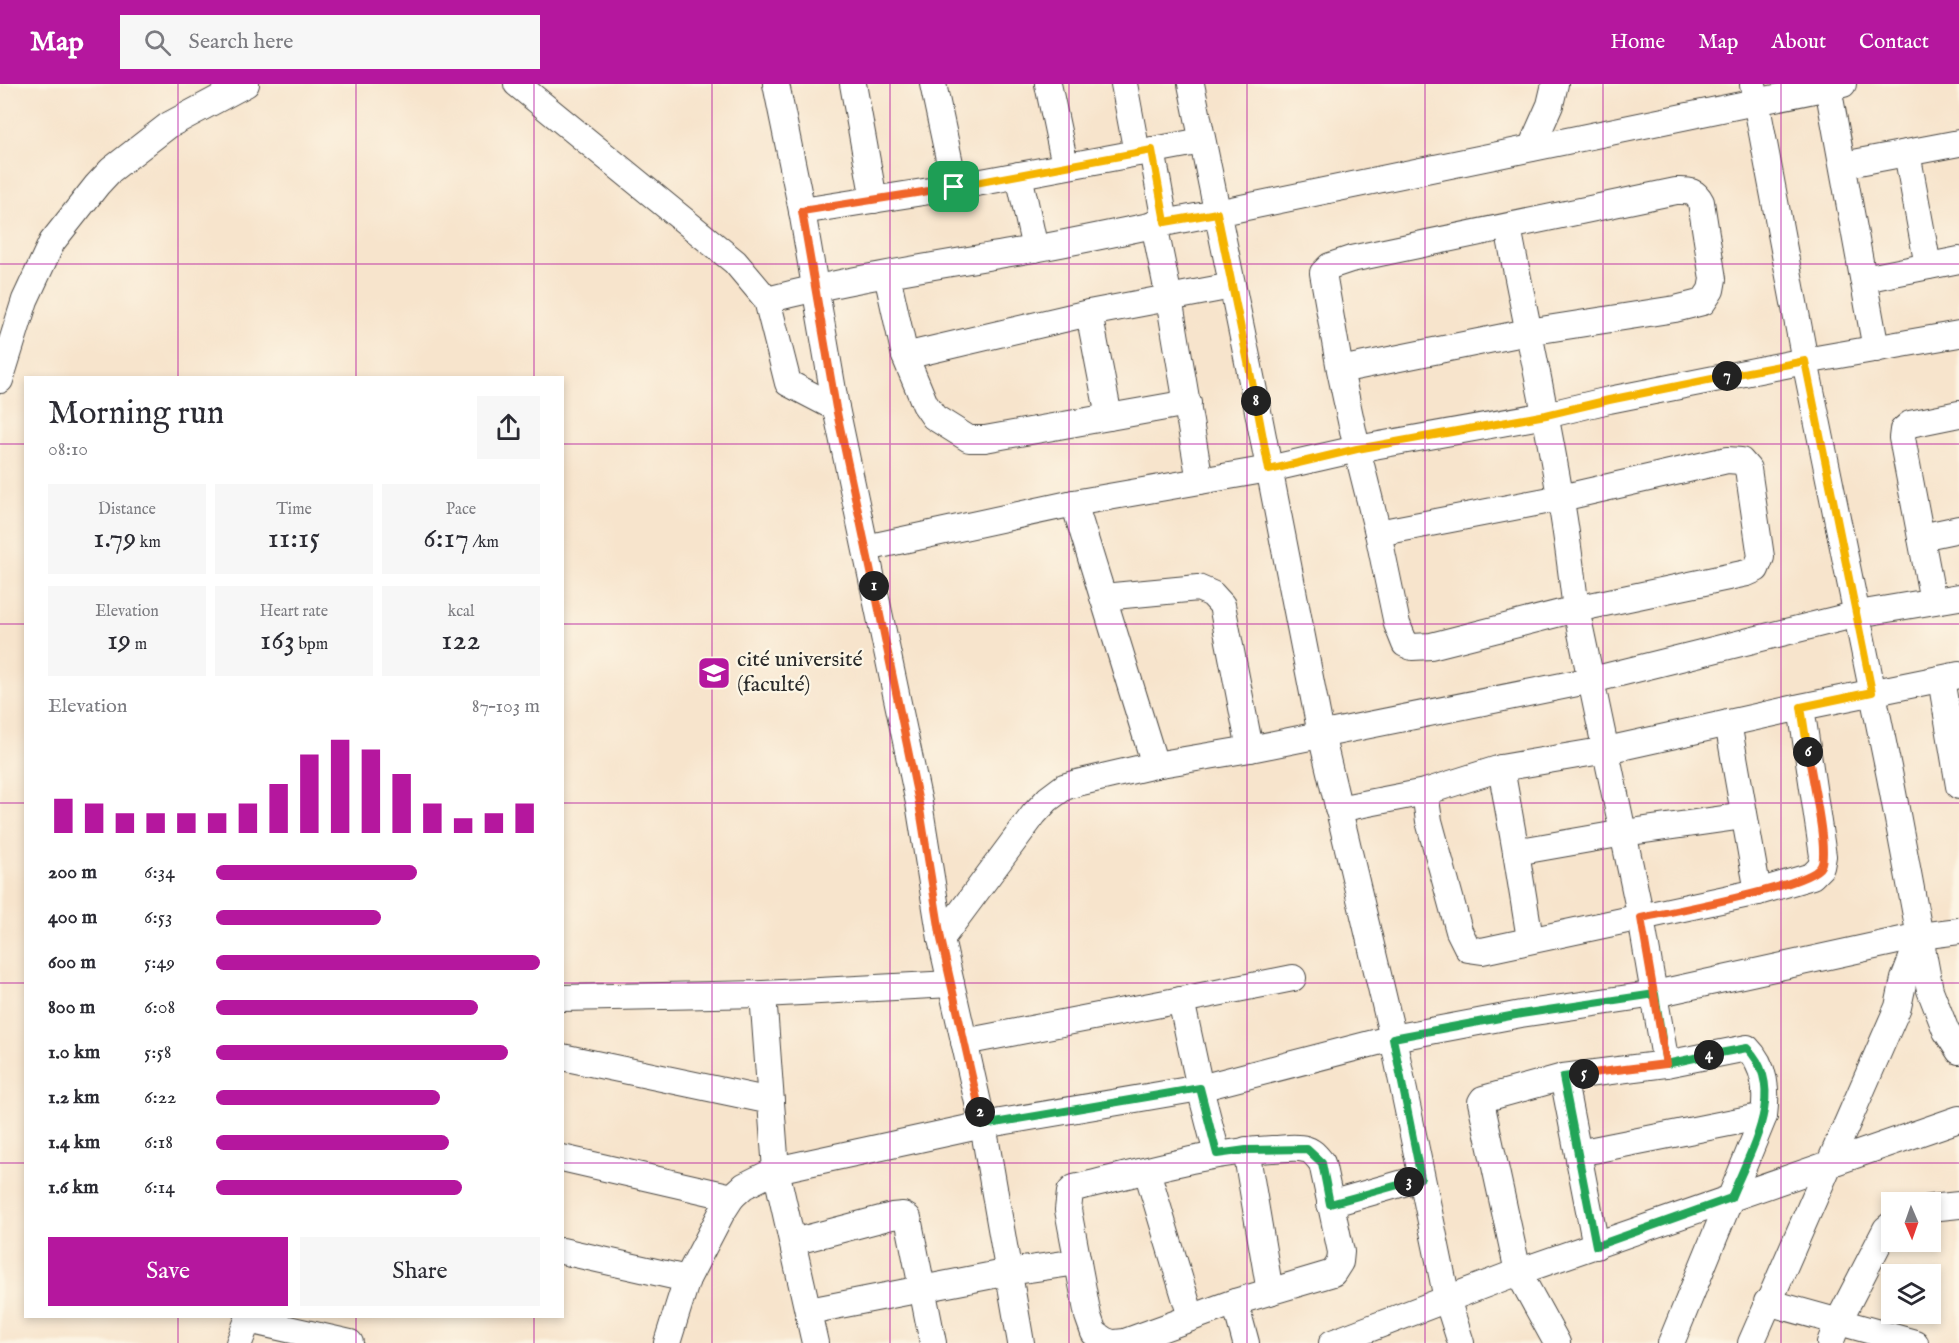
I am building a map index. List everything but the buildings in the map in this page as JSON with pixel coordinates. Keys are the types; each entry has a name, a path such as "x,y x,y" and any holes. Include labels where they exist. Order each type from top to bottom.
{"street":[{"path":"0,381 25,300 52,242 97,184 111,170 169,125 246,84"},
{"path":"517,84 735,262 767,300 788,383 836,408"},
{"path":"776,84 802,211 836,408 919,803 941,939 983,1125 1022,1343"},
{"path":"853,84 874,200"},
{"path":"933,84 954,187"},
{"path":"1048,84 1065,165"},
{"path":"1124,84 1144,151 1160,223 1200,481"},
{"path":"1191,84 1321,734 1393,1038 1447,1299 1461,1343"},
{"path":"1531,148 1550,105 1555,84"},
{"path":"767,300 814,288 1035,249 1531,148 1755,92 1835,85 1844,165 1876,348"},
{"path":"1755,92 1805,361 1858,614 1930,990 1946,1031 1959,1051"},
{"path":"802,211 954,187 1202,141"},
{"path":"1844,165 1959,143"},
{"path":"1907,153 1928,266"},
{"path":"1019,175 1035,249"},
{"path":"1340,370 1528,332 1675,309 1702,302 1712,290 1713,279 1701,201 1691,191 1676,191 1351,259 1338,262 1326,269 1323,273 1323,282 1340,370 1357,449 1397,624 1406,644 1412,647 1431,646 1576,609 1747,573 1756,569 1761,557 1748,469 1741,461 1727,460 1561,498 1378,533"},
{"path":"1508,227 1561,498 1576,609 1641,918 1666,1064"},
{"path":"1864,279 1959,260"},
{"path":"887,275 905,356 925,404 934,417 969,439 985,439 1188,403"},
{"path":"905,356 1089,313 1232,286"},
{"path":"1089,313 1109,417"},
{"path":"866,549 1074,502 1269,470 1357,449 1546,415 1609,400 1805,361 1959,334"},
{"path":"1933,601 1902,438 1904,430 1910,424 1959,414"},
{"path":"1074,502 1155,765"},
{"path":"1921,537 1959,530"},
{"path":"1103,597 1198,588 1212,594 1222,605 1250,749"},
{"path":"941,939 1034,814 1064,787 1155,765 1250,749 1592,680 1858,614 1959,597"},
{"path":"1338,809 1425,792 1501,768 1607,750 1950,677 1959,786"},
{"path":"1425,792 1429,821 1459,931 1468,949 1478,951 1758,892 1812,876 1821,867 1823,856 1821,835 1801,707"},
{"path":"1728,723 1758,892"},
{"path":"1501,768 1530,939"},
{"path":"1516,852 1624,833 1744,816"},
{"path":"667,1343 687,1279 721,1214 732,1197 744,1186 776,1170 983,1125 1200,1088 1393,1038 1521,1014 1655,994 1920,936 1959,931"},
{"path":"1751,1343 1898,1007 1904,979 1920,936"},
{"path":"964,1042 1293,978"},
{"path":"564,998 763,994 951,984"},
{"path":"763,994 776,1170 815,1343"},
{"path":"1181,1000 1217,1154"},
{"path":"1557,1343 1518,1272 1481,1102 1563,1077 1666,1064 1747,1048 1757,1058 1767,1093 1764,1116 1671,1343"},
{"path":"564,1057 771,1101"},
{"path":"1563,1077 1596,1246"},
{"path":"1578,1153 1764,1116"},
{"path":"1332,1343 1518,1272 1959,1119"},
{"path":"1307,1149 1322,1163 1341,1252 1340,1262 1333,1273 1235,1302 1125,1342 1114,1343 1104,1340 1094,1333 1077,1262 1068,1210 1070,1192 1074,1188 1217,1154 1246,1150 1307,1149"},
{"path":"1246,1150 1270,1292"},
{"path":"564,1158 732,1197"},
{"path":"1147,1171 1191,1317"},
{"path":"1330,1204 1421,1178"},
{"path":"1941,1207 1959,1205"},
{"path":"793,1242 891,1216 903,1215 908,1218 911,1223 933,1343"},
{"path":"1834,1332 1881,1239"},
{"path":"564,1251 687,1279"},
{"path":"809,1311 1009,1272 1077,1262"},
{"path":"1235,1302 1246,1343"},
{"path":"1767,1302 1834,1332 1915,1343"},
{"path":"245,1326 350,1343"}],"place":[{"name":"cité université (faculté)","path":"714,673"}],"route":[{"path":"954,187 802,211 836,408 919,803 941,939 983,1125 1200,1088 1217,1154 1246,1150 1307,1149 1322,1163 1330,1204 1421,1178 1393,1038 1521,1014 1655,994 1666,1064 1747,1048 1757,1058 1767,1093 1764,1116 1731,1198 1596,1246 1563,1077 1666,1064 1655,994 1641,918 1758,892 1812,876 1821,867 1823,856 1821,835 1801,707 1872,692 1805,361 1609,400 1546,415 1357,449 1269,470 1217,213 1165,222 1152,150 954,187"}]}
